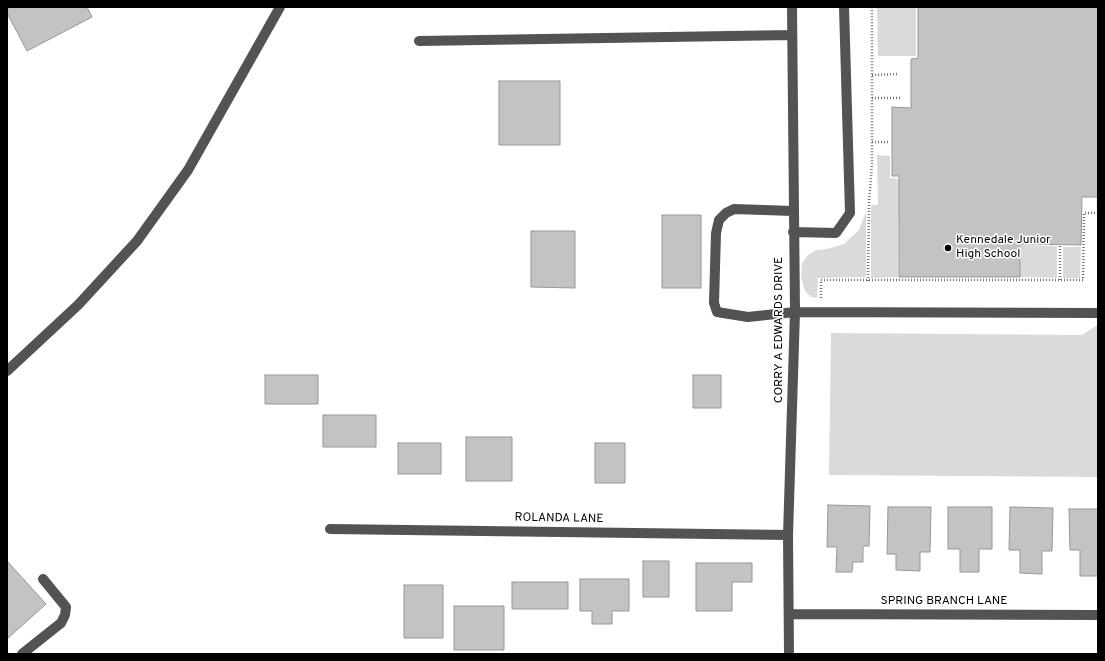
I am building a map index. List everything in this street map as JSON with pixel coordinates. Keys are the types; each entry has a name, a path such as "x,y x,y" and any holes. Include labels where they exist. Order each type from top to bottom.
{"street":[{"path":"7,371 78,305 137,241 188,170 280,7"},
{"name":"CORRY A EDWARDS DRIVE","path":"790,654 788,535 795,312 793,232 792,7"},
{"path":"793,232 836,233 850,212 844,7"},
{"path":"419,41 792,35"},
{"path":"793,211 734,209 726,212 719,220 716,233 714,303 717,312 748,317 795,312 1098,312"},
{"name":"ROLANDA LANE","path":"330,529 788,535"},
{"path":"22,654 61,623 65,615 66,607 42,579"},
{"name":"SPRING BRANCH LANE","path":"789,614 1098,616"}],"path":[{"path":"868,281 872,142 872,7"},
{"path":"872,75 898,74"},
{"path":"872,98 900,98"},
{"path":"872,142 889,142"},
{"path":"821,280 1083,280 1084,213 1098,213 1098,199"},
{"path":"1060,245 1060,280"}],"shaded area":[{"path":"877,7 916,7 916,56 878,56"},
{"path":"877,155 890,156 890,178 899,179 898,277 871,278 871,205 878,205"},
{"path":"866,211 866,277 818,278 817,298 811,297 805,291 801,277 802,263 808,255 816,250 827,249 844,244 859,230"},
{"path":"1021,245 1057,246 1057,278 1020,277"},
{"path":"1063,247 1081,247 1080,278 1063,278"},
{"path":"1098,326 1098,477 829,475 831,333 1082,335"}],"building":[{"path":"7,7 87,7 92,17 27,51 7,13"},
{"path":"918,7 1098,7 1098,197 1082,197 1081,245 1020,244 1020,277 899,277 899,176 892,176 892,107 911,108 911,59 918,58"},
{"path":"499,81 560,81 560,145 499,145"},
{"path":"662,215 701,215 701,288 662,288"},
{"path":"531,231 575,231 575,288 531,287"},
{"path":"265,375 318,375 318,404 265,404"},
{"path":"693,375 721,375 721,408 693,408"},
{"path":"323,415 376,415 376,447 323,447"},
{"path":"466,437 512,437 512,481 466,481"},
{"path":"398,443 441,443 441,474 398,474"},
{"path":"595,443 625,443 625,483 595,483"},
{"path":"828,505 870,506 869,546 863,546 863,562 853,562 852,572 836,572 837,547 827,547"},
{"path":"888,507 931,507 930,552 920,552 920,571 896,570 896,554 887,554"},
{"path":"948,507 992,507 992,549 979,549 979,572 960,572 960,549 948,549"},
{"path":"1010,507 1053,508 1052,551 1042,551 1042,574 1020,573 1020,550 1009,550"},
{"path":"1069,509 1098,509 1098,576 1080,576 1080,550 1070,550"},
{"path":"7,561 46,604 7,639"},
{"path":"643,561 669,561 669,597 643,597"},
{"path":"696,563 752,563 752,582 732,582 732,611 696,611"},
{"path":"580,579 629,579 629,611 612,611 612,624 592,624 592,611 580,611"},
{"path":"512,582 568,582 568,609 512,609"},
{"path":"404,585 443,585 443,638 404,638"},
{"path":"454,606 504,606 504,650 454,650"}],"place":[{"name":"Kennedale Junior High School","path":"948,248"}]}
